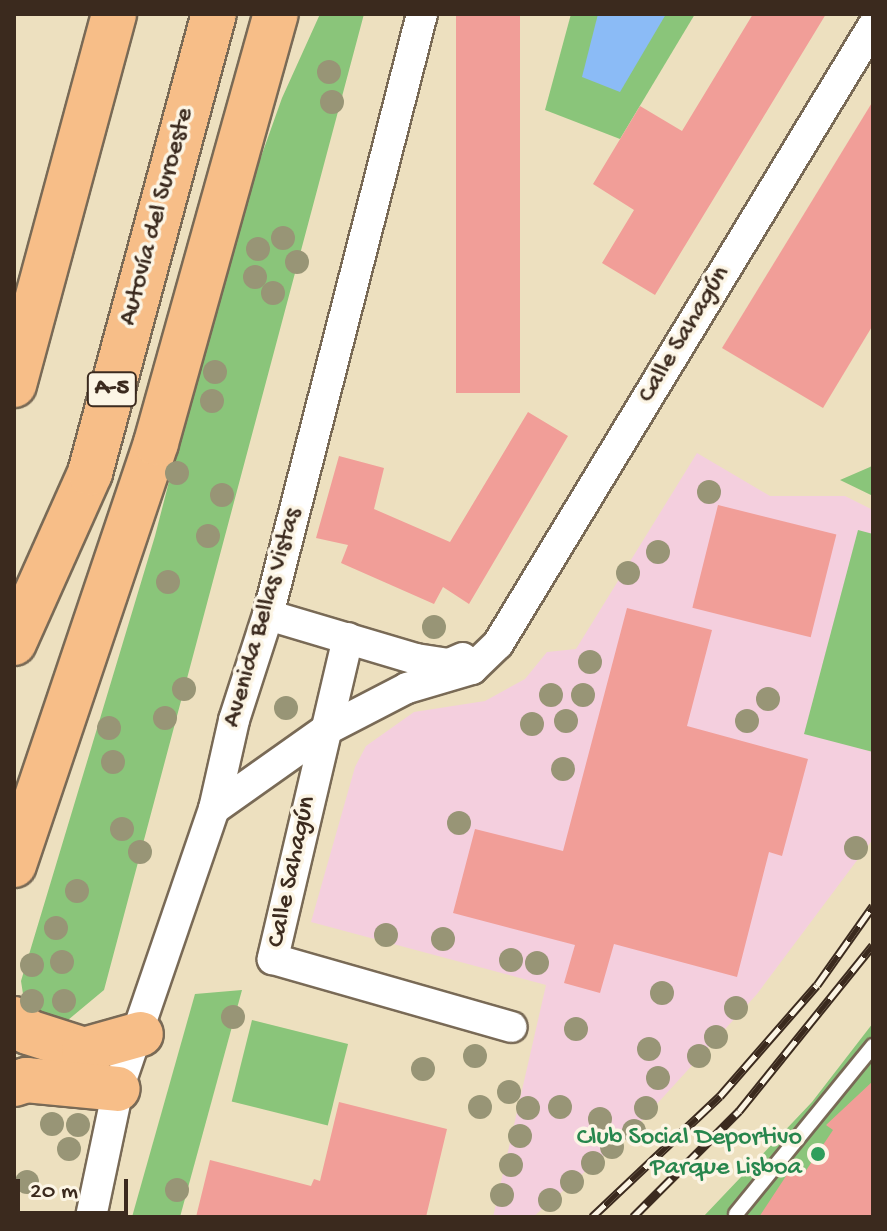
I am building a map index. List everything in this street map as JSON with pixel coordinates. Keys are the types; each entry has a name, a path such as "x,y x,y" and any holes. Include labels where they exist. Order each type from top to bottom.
{"highway":[{"path":"14,385 114,14"},
{"name":"Autovía del Suroeste","path":"14,643 90,473 214,14"},
{"path":"14,865 156,443 276,14"},
{"path":"14,1019 28,1032 84,1050 141,1034"},
{"path":"14,1084 26,1080 118,1089"}],"street":[{"name":"Avenida Bellas Vistas","path":"91,1217 118,1089 141,1034 214,809 234,720 268,615 422,14"},
{"name":"Calle Sahagún","path":"214,809 324,731 396,692 472,669 498,644 873,26"},
{"path":"268,615 449,664 498,644"},
{"path":"324,731 348,638"},
{"name":"Calle Sahagún","path":"324,731 273,959 512,1027"}],"lane":[{"path":"736,1214 873,1046"}],"shaded area":[{"path":"697,453 770,496 845,496 873,510 873,839 757,994 635,1128 533,1217 493,1217 546,985 311,922 355,767 366,746 414,712 485,701 525,679 547,652 576,649"}],"green space":[{"path":"320,14 364,14 104,990 62,1025 25,1007 21,981 155,536 231,241 282,98"},
{"path":"571,14 695,14 620,139 545,110"},
{"path":"873,465 873,496 840,480 870,467"},
{"path":"858,530 873,534 873,752 804,734"},
{"path":"242,990 180,1217 132,1217 195,994"},
{"path":"252,1020 348,1044 328,1125 232,1102"},
{"name":"Club Social Deportivo Parque Lisboa","path":"873,1023 873,1217 703,1217 812,1102"}],"water":[{"path":"598,14 666,14 620,92 582,77"}],"building":[{"path":"456,14 520,14 520,393 456,393"},
{"path":"753,14 826,14 655,295 602,263 634,210 593,184 640,106 682,131"},
{"path":"873,101 873,325 823,408 722,348"},
{"path":"528,412 568,436 469,604 443,587 434,604 341,563 348,545 316,538 339,456 384,468 374,509 450,542"},
{"path":"718,505 836,535 811,637 692,608"},
{"path":"627,608 712,630 687,726 808,759 782,856 769,852 737,977 614,944 600,993 564,983 575,945 453,913 475,829 563,851"},
{"path":"873,1081 873,1217 759,1217 790,1170 803,1175 833,1130 826,1125"},
{"path":"339,1102 447,1129 426,1217 196,1217 210,1160 311,1186 314,1179 320,1181"}],"railway":[{"path":"592,1217 720,1096 817,985 873,906"},
{"path":"633,1217 739,1111 873,945"}],"place":[{"name":"Club Social Deportivo Parque Lisboa","path":"818,1154"}]}
